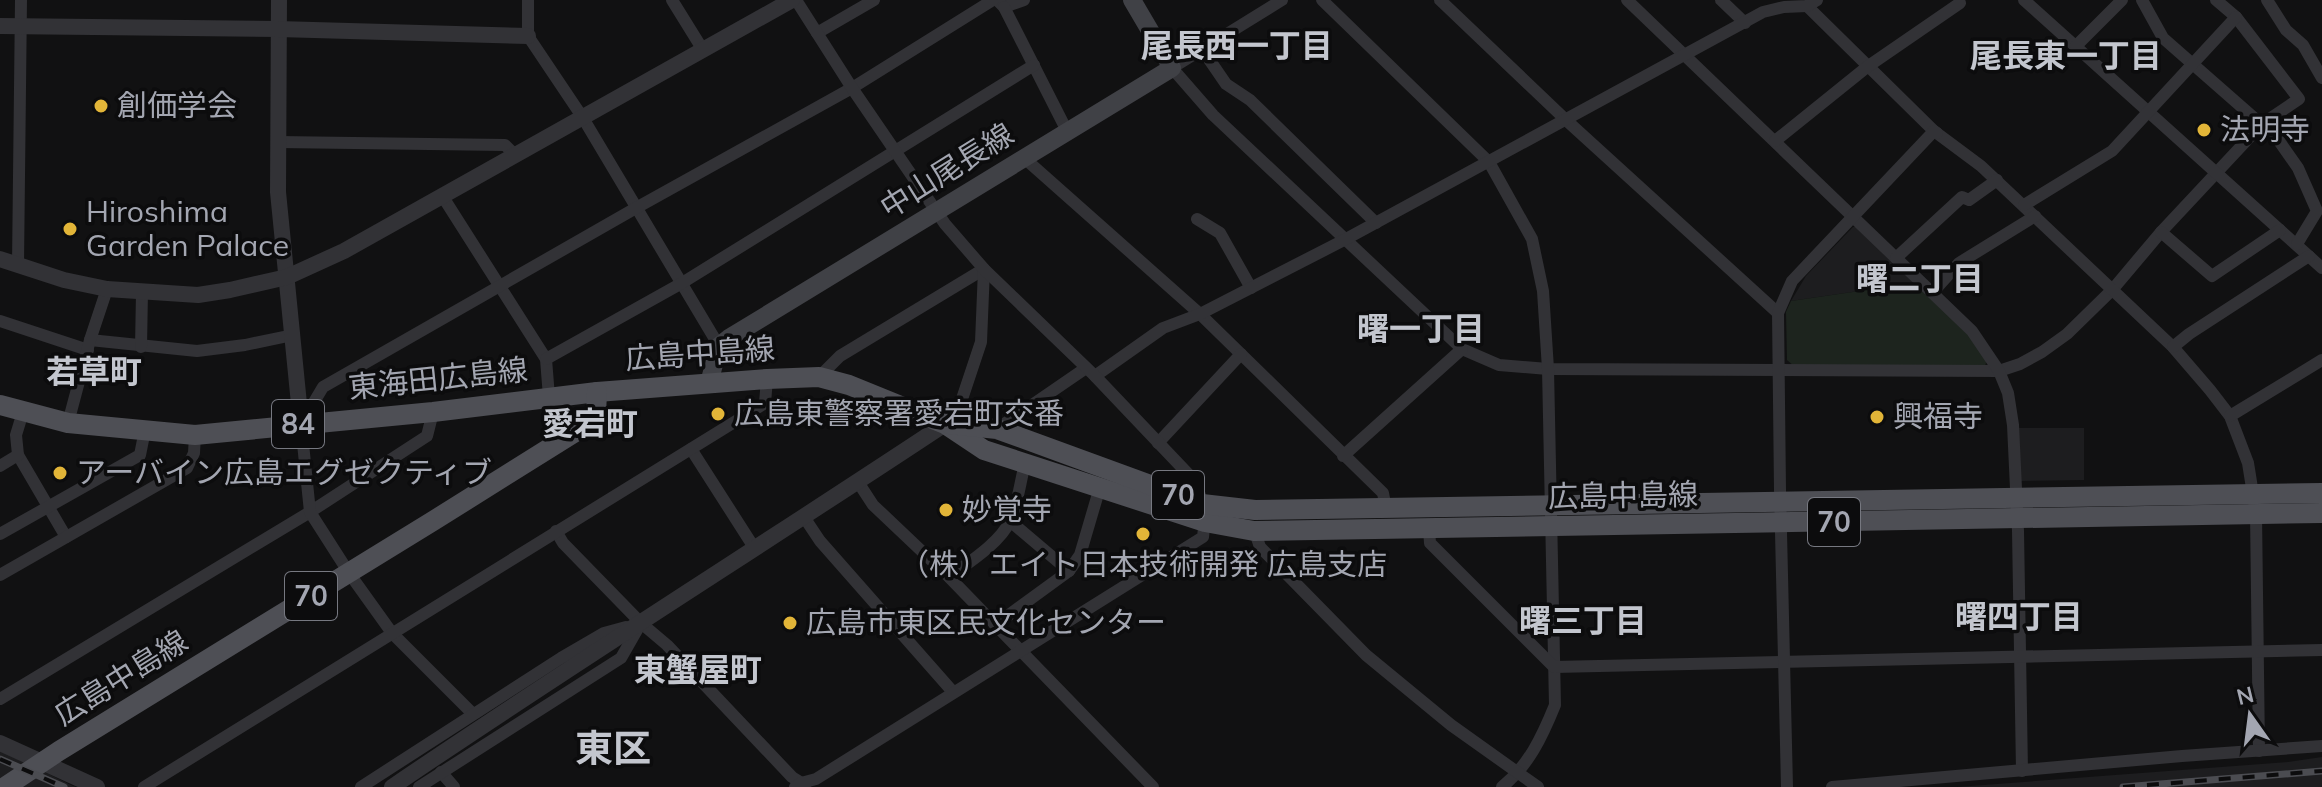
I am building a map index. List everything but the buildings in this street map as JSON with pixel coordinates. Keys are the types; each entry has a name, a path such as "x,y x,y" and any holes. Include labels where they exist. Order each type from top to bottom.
{"main road":[{"path":"1132,0 1172,68"},
{"name":"中山尾長線","path":"719,346 1172,68"},
{"path":"709,383 719,346"},
{"name":"広島中島線","path":"5,787 588,424 596,415 597,392 819,377 849,385 945,424 984,450 1100,487 1203,513 1386,509 1781,523 2017,508 2254,503 2322,493"},
{"name":"東海田広島線","path":"0,405 68,423 195,435 433,412 597,392"},
{"name":"広島中島線","path":"945,424 997,429 1254,531 1429,529 1550,516 1780,502 2017,508"},
{"name":"広島中島線","path":"2254,503 2322,513"}],"street":[{"path":"18,265 21,0"},
{"path":"279,0 278,192 310,512 392,633 473,714"},
{"path":"528,0 528,36 583,118 719,346"},
{"path":"672,0 703,50"},
{"path":"0,259 64,280 142,292 198,295 287,277 344,251 443,197 794,0 935,211 984,269 1091,372 1191,477 1196,484 1203,513 1203,537 801,786 667,645 641,623 563,543 556,531"},
{"path":"817,33 874,0"},
{"path":"301,424 323,387 998,2 1024,0"},
{"path":"1282,0 1172,68 1213,115 1462,349 1499,365 1548,369 1999,371 2020,364 2067,334 2113,289 2161,232 2262,124 2299,99 2236,17 2216,0"},
{"path":"1322,0 1489,162 1532,239 1543,291 1548,369 1555,705 1541,739 1519,773 1502,787"},
{"path":"1440,0 1566,120 1778,313"},
{"path":"1627,0 1933,292 1972,331 1999,371 2008,393 2013,425 2022,771"},
{"path":"1721,0 1745,23"},
{"path":"2024,0 2040,6 2076,46 2322,268"},
{"path":"2076,46 2122,0"},
{"path":"2142,0 2163,38 2277,138 2298,168 2317,211 2297,244"},
{"path":"2267,0 2286,30 2303,45 2322,78"},
{"path":"998,2 1067,131"},
{"path":"997,429 1163,328 1200,314 1346,239 1763,12 1812,3 1867,67 1934,131 1997,180 2173,347 2230,416 2248,463 2254,503 2259,751"},
{"path":"1775,141 1867,67 1960,3"},
{"path":"2024,205 2112,151 2236,17"},
{"path":"0,26 528,36"},
{"path":"1202,49 1226,84 1250,100 1376,223"},
{"path":"546,359 682,283 1034,65"},
{"path":"1787,787 1778,313 1792,281 1934,131"},
{"path":"278,142 505,145 516,156"},
{"path":"1023,157 1200,314 1383,493 1386,509"},
{"path":"1896,258 1962,197 1969,200 1997,180"},
{"path":"443,197 546,359 549,397"},
{"path":"1933,292 1959,263 2035,216"},
{"path":"1197,219 1220,233 1251,288"},
{"path":"2161,232 2212,276 2280,230"},
{"path":"2173,347 2309,256"},
{"path":"819,377 840,356 984,269"},
{"path":"392,787 945,424 961,402 981,342 984,269"},
{"path":"68,423 107,289"},
{"path":"141,347 142,292"},
{"path":"0,321 89,345 197,351 293,335"},
{"path":"1343,456 1462,349"},
{"path":"1158,443 1241,354"},
{"path":"2230,416 2322,360"},
{"path":"144,787 765,403 767,379"},
{"path":"23,412 16,435 18,455 66,537"},
{"path":"0,699 310,512 427,436 433,412"},
{"path":"0,534 140,455 145,430"},
{"path":"0,575 187,468 194,453 195,435"},
{"path":"691,449 755,549"},
{"path":"0,466 18,455"},
{"path":"949,577 975,559 1010,521 1025,464"},
{"path":"858,482 873,505 949,577 1153,787"},
{"path":"995,625 1069,571 1080,555 1100,487"},
{"path":"1255,510 1254,531 1260,547 1366,655 1451,725 1538,787"},
{"path":"804,517 820,541 953,692"},
{"path":"1010,521 1069,571"},
{"path":"1429,529 1430,543 1554,667 2322,650"},
{"path":"361,787 604,633 641,623"},
{"path":"419,787 621,658 641,623"},
{"path":"0,743 97,787"},
{"path":"1832,787 2322,746"},
{"path":"441,772 454,787"}],"shaded area":[{"path":"1853,227 1858,227 1914,283 1791,301 1806,276"},
{"path":"1914,283 1970,336 1987,360 1985,366 1794,366 1787,360 1786,312 1791,301"},
{"path":"2019,428 2084,428 2084,480 2019,481"},
{"path":"0,750 73,786 77,787 0,787"},
{"path":"2322,757 2322,787 1957,787 2288,762"}],"railway":[{"path":"0,759 64,787"},
{"path":"2123,787 2322,771"}],"place":[{"name":"創価学会","path":"101,106"},
{"name":"法明寺","path":"2204,130"},
{"name":"Hiroshima Garden Palace","path":"70,229"},
{"name":"広島東警察署愛宕町交番","path":"718,414"},
{"name":"興福寺","path":"1877,417"},
{"name":"アーバイン広島エグゼクティブ","path":"60,473"},
{"name":"妙覚寺","path":"946,510"},
{"name":"（株）エイト日本技術開発 広島支店","path":"1143,534"},
{"name":"広島市東区民文化センター","path":"790,623"}],"district":[{"name":"尾長西一丁目","path":"1237,46"},
{"name":"尾長東一丁目","path":"2066,56"},
{"name":"曙二丁目","path":"1920,279"},
{"name":"曙一丁目","path":"1421,329"},
{"name":"若草町","path":"94,372"},
{"name":"愛宕町","path":"590,424"},
{"name":"曙四丁目","path":"2019,617"},
{"name":"曙三丁目","path":"1583,621"},
{"name":"東蟹屋町","path":"698,670"},
{"name":"東区","path":"613,749"}]}
